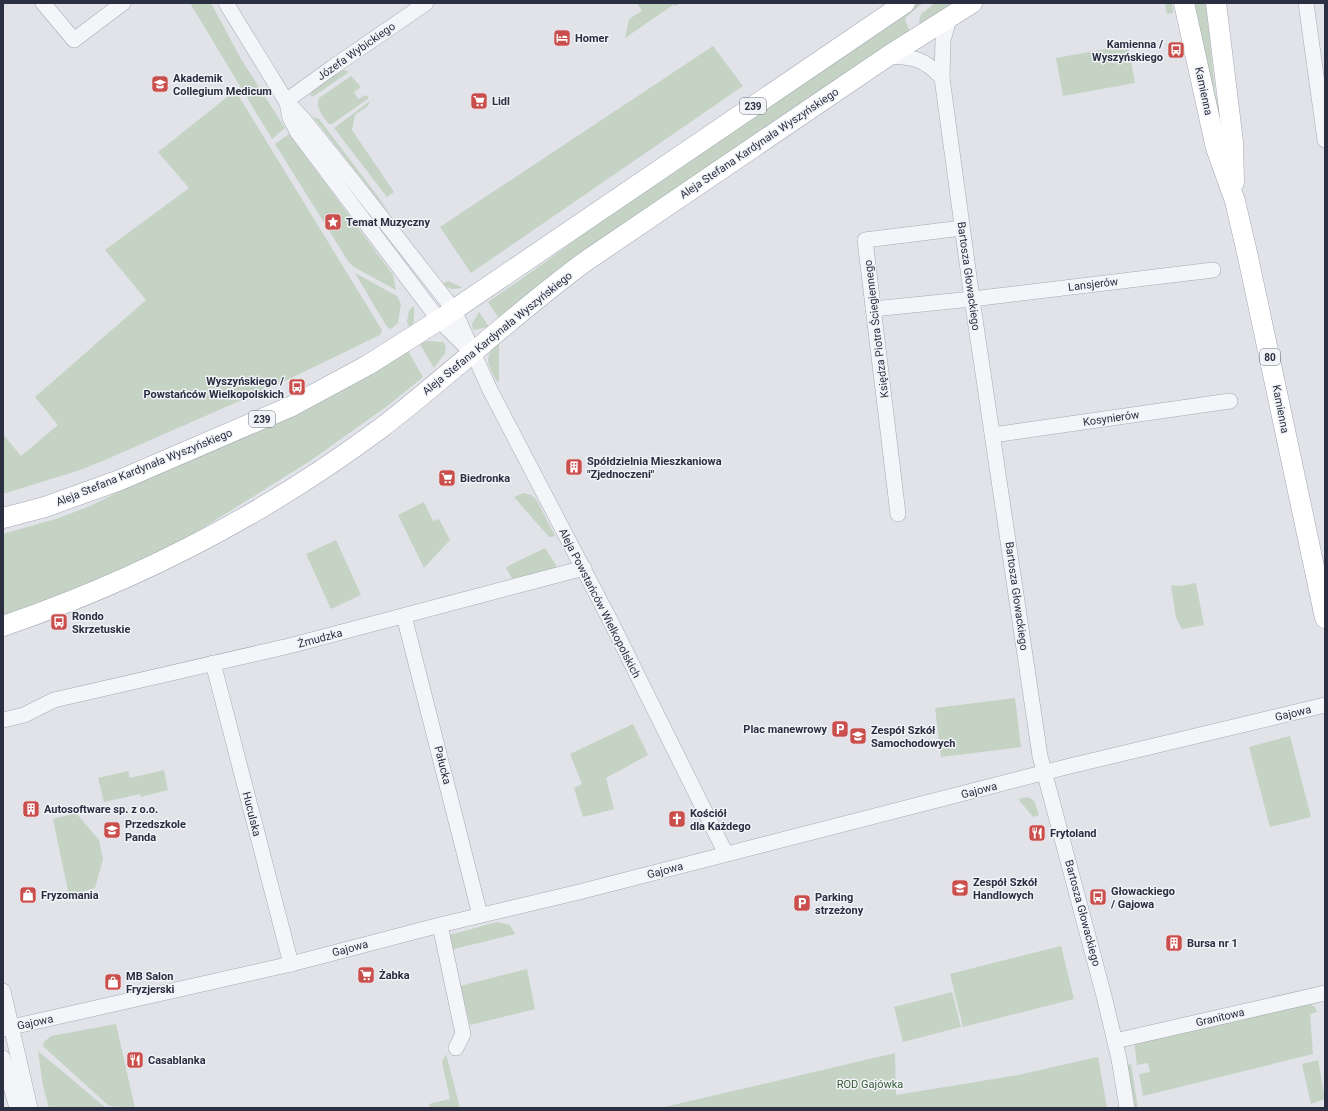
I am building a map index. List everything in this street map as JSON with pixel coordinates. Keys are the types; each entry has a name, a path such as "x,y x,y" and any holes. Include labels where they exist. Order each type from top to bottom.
{"main road":[{"name":"Aleja Stefana Kardynała Wyszyńskiego","path":"3,518 45,507 120,480 292,406 368,365 446,315 905,3"},
{"name":"Aleja Stefana Kardynała Wyszyńskiego","path":"3,626 48,610 144,571 182,552 259,508 319,471 380,428 550,287 586,261 888,56 972,3"},
{"name":"Kamienna","path":"1184,3 1216,148 1235,201 1325,618"},
{"name":"Kamienna","path":"1216,3 1233,142 1235,201"}],"street":[{"path":"43,3 74,40 123,3"},
{"name":"Aleja Powstańców Wielkopolskich","path":"226,3 286,101 304,120 350,176 472,353 536,481 584,568 726,854"},
{"name":"Józefa Wybickiego","path":"286,101 410,7 426,3"},
{"path":"1306,3 1325,140"},
{"name":"Bartosza Głowackiego","path":"950,16 943,40 942,78 972,299 1040,756 1115,1041 1127,1108"},
{"path":"888,56 921,60 928,64 942,78"},
{"name":"Księdza Piotra Ściegiennego","path":"898,514 865,240 962,228"},
{"name":"Lansjerów","path":"873,309 972,299 1214,270"},
{"name":"Kosynierów","path":"993,435 1230,401"},
{"name":"Żmudzka","path":"3,720 24,715 54,700 289,646 584,568"},
{"name":"Pałucka","path":"404,616 480,915"},
{"name":"Huculska","path":"213,663 291,964"},
{"name":"Gajowa","path":"7,1028 291,964 1045,772 1325,706"},
{"path":"440,925 463,1034 456,1048"},
{"path":"3,992 7,1028 30,1108"},
{"name":"Granitowa","path":"1115,1041 1325,993"},
{"path":"3,1058 18,1108"}],"green space":[{"path":"190,3 211,3 241,59 285,128 272,139"},
{"path":"637,3 679,3 676,6 673,5 625,38 629,19 642,11"},
{"path":"917,3 923,3 907,16 905,20 910,32 500,320 488,302 562,250 605,215"},
{"path":"935,3 957,3 921,25 919,21 921,14"},
{"path":"1165,3 1172,3 1173,13 1167,14"},
{"path":"1191,3 1206,3 1215,91 1230,164"},
{"path":"1128,45 1135,83 1063,96 1056,58"},
{"path":"713,46 743,86 471,273 440,227"},
{"path":"345,70 349,72 314,96 310,96 316,87 325,79 335,73"},
{"path":"351,76 361,87 354,92 358,99 366,95 369,98 332,124 329,124 319,109 319,98"},
{"path":"231,94 238,95 382,330 380,335 285,381 105,460 80,470 3,494 3,434 21,456 58,425 35,397 146,300 105,250 189,188 158,152"},
{"path":"370,101 368,106 355,115 352,130 394,192 387,197 334,128"},
{"path":"313,117 319,119 391,216"},
{"path":"289,134 393,275 396,290 354,267 348,261 275,144"},
{"path":"355,273 397,296 401,304 398,323 391,329 387,327"},
{"path":"448,281 463,288 452,289 441,285"},
{"path":"414,306 414,322 410,328 407,322 409,310"},
{"path":"479,312 489,327 473,330 472,324"},
{"path":"428,341 443,342 446,346 445,353 434,368 419,343"},
{"path":"499,343 499,381 497,382 488,361 490,352"},
{"path":"407,349 423,377 390,404 310,461 182,541 111,577 3,617 3,534 59,518 90,506"},
{"path":"523,493 531,495 536,499 555,536 549,537 514,497"},
{"path":"424,502 433,521 439,519 450,540 424,568 398,515"},
{"path":"336,540 361,595 331,609 306,554"},
{"path":"545,548 556,565 555,568 513,580 506,568 508,566"},
{"path":"1196,583 1204,625 1182,629 1176,618 1171,585 1181,586"},
{"path":"1015,698 1021,747 941,757 935,708"},
{"path":"633,724 648,755 606,778 614,809 583,817 574,788 582,784 570,754"},
{"path":"1290,736 1311,817 1270,827 1249,747"},
{"path":"164,770 168,790 141,797 140,794 104,802 98,778 128,771 130,778"},
{"path":"1028,797 1034,801 1039,815 1033,817 1018,799"},
{"path":"76,813 99,840 103,859 95,888 69,896 53,819"},
{"path":"497,922 510,925 515,934 450,950 449,935"},
{"path":"1061,946 1074,999 963,1027 950,974"},
{"path":"527,969 535,1009 470,1025 460,986"},
{"path":"952,992 961,1027 903,1042 894,1007"},
{"path":"1310,1004 1315,1007 1317,1012 1310,1014 1313,1054 1143,1096 1139,1074 1150,1072 1148,1063 1137,1065 1134,1042"},
{"path":"116,1024 135,1108 109,1106 44,1047 43,1043 51,1036"},
{"path":"38,1051 106,1108 49,1108 43,1086"},
{"name":"ROD Gajówka","path":"895,1053 896,1095 1018,1075 1098,1057 1107,1108 660,1108"},
{"path":"446,1054 460,1108 430,1108 429,1104 450,1099 442,1062"},
{"path":"1318,1060 1325,1099 1311,1104 1302,1064"},
{"path":"1131,1064 1138,1108 1134,1108 1127,1065"}],"place":[{"name":"Homer","path":"562,38"},
{"name":"Kamienna / Wyszyńskiego","path":"1176,50"},
{"name":"Akademik Collegium Medicum","path":"160,84"},
{"name":"Lidl","path":"479,101"},
{"name":"Temat Muzyczny","path":"333,222"},
{"name":"Wyszyńskiego / Powstańców Wielkopolskich","path":"297,387"},
{"name":"Spółdzielnia Mieszkaniowa \"Zjednoczeni\"","path":"574,467"},
{"name":"Biedronka","path":"447,478"},
{"name":"Rondo Skrzetuskie","path":"59,622"},
{"name":"Plac manewrowy","path":"840,729"},
{"name":"Zespół Szkół Samochodowych","path":"858,736"},
{"name":"Autosoftware sp. z o.o.","path":"31,809"},
{"name":"Kościół dla Każdego","path":"677,819"},
{"name":"Przedszkole Panda","path":"112,830"},
{"name":"Frytoland","path":"1037,833"},
{"name":"Zespół Szkół Handlowych","path":"960,888"},
{"name":"Fryzomania","path":"28,895"},
{"name":"Głowackiego / Gajowa","path":"1098,897"},
{"name":"Parking strzeżony","path":"802,903"},
{"name":"Bursa nr 1","path":"1174,943"},
{"name":"Żabka","path":"366,975"},
{"name":"MB Salon Fryzjerski","path":"113,982"},
{"name":"Casablanka","path":"135,1060"}]}
